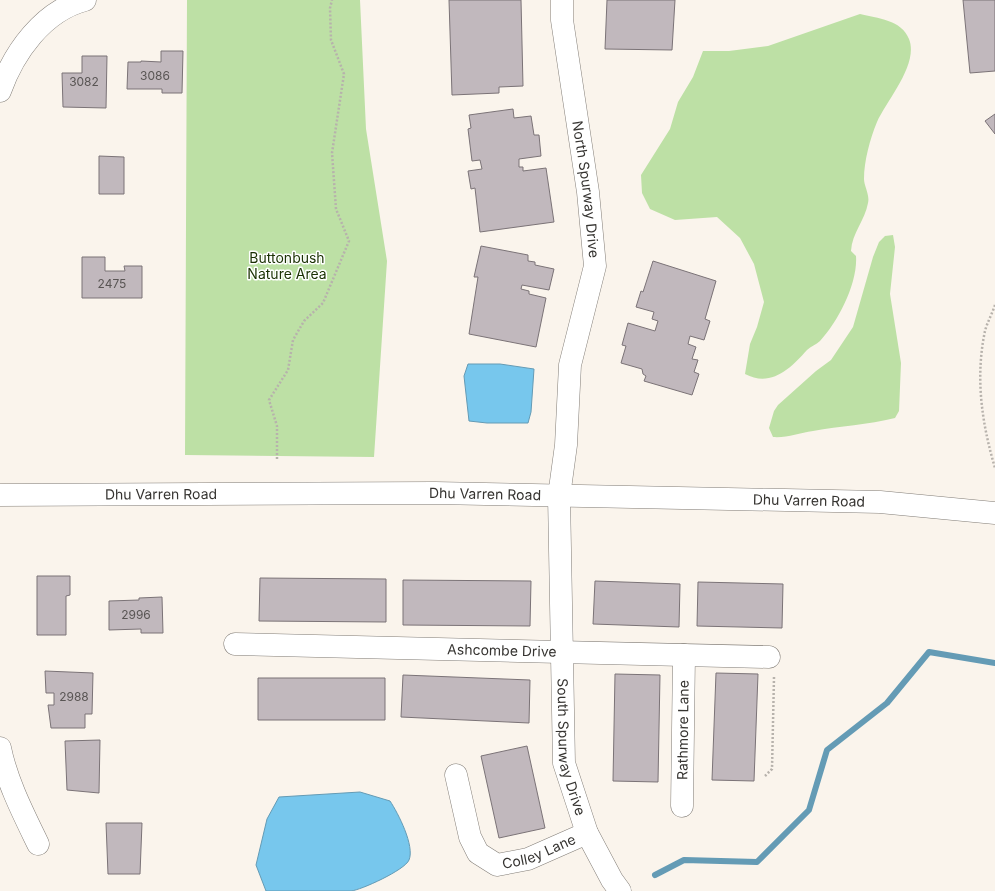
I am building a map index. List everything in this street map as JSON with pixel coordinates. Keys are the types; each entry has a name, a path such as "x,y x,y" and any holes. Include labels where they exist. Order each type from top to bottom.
{"street":[{"path":"0,91 19,54 38,28 54,14 85,0"},
{"name":"North Spurway Drive","path":"559,496 566,445 570,365 595,266 588,192 562,20 562,0"},
{"name":"Dhu Varren Road","path":"0,495 435,494 559,496 880,502 995,513"},
{"name":"South Spurway Drive","path":"559,496 564,763 587,833 612,880 620,891"},
{"name":"Dhu Varren Road","path":"970,511 995,516"},
{"name":"Ashcombe Drive","path":"235,644 684,655 769,665"},
{"name":"Rathmore Lane","path":"682,806 684,655"},
{"path":"0,748 5,769 16,798 38,844"},
{"name":"Colley Lane","path":"456,775 470,837 478,853 497,865 528,859 587,833"}],"path":[{"path":"276,459 277,426 269,400 288,370 293,340 304,321 323,303 349,241 336,209 332,153 344,74 331,40 330,8 332,0"},
{"path":"995,305 985,330 979,377 985,435 995,468"},
{"path":"765,776 772,769 774,677 769,665"}],"green space":[{"name":"Buttonbush Nature Area","path":"187,0 360,0 366,129 387,261 374,457 185,455"},
{"path":"860,14 888,21 901,28 909,39 911,49 910,59 906,70 877,122 868,150 864,179 868,200 864,215 852,244 851,251 856,256 854,278 846,302 834,324 817,344 780,374 763,379 754,378 745,374 750,344 757,327 764,302 754,264 740,238 717,217 675,220 650,209 642,193 641,175 670,129 678,102 693,77 703,51 729,51 768,46"},
{"path":"893,235 895,247 890,294 901,363 899,411 895,418 788,436 773,437 769,428 774,411 778,405 816,371 831,360 853,327 873,257 879,242 885,236"}],"water":[{"path":"468,364 500,364 534,369 531,412 528,423 487,423 469,421 464,376"},
{"path":"360,792 390,801 408,838 410,854 409,860 406,864 382,879 351,891 266,891 256,865 267,819 279,797"}],"building":[{"path":"449,0 521,0 523,86 499,87 499,93 452,95"},
{"path":"607,0 675,0 672,50 605,49"},
{"path":"963,0 995,0 995,71 970,73"},
{"path":"161,51 183,51 182,93 162,93 162,89 127,89 128,62 161,62"},
{"path":"82,56 107,56 106,108 63,107 62,73 82,73"},
{"path":"513,109 514,118 531,116 534,135 539,135 541,156 519,159 519,167 523,167 523,171 546,168 554,222 480,232 475,188 471,189 468,171 482,169 480,160 472,161 468,129 471,128 469,115"},
{"path":"995,114 995,134 985,121"},
{"path":"99,156 124,157 124,194 99,194"},
{"path":"481,246 528,255 528,261 535,262 535,265 554,269 549,290 522,285 521,289 529,291 529,294 546,298 536,347 469,334 478,277 474,277"},
{"path":"82,257 105,257 105,271 125,271 124,266 142,266 142,298 82,298"},
{"path":"653,261 716,281 705,319 710,321 704,340 690,336 688,344 696,347 692,359 698,360 694,372 699,374 692,395 644,381 646,376 643,374 642,369 621,363 626,346 622,345 628,323 655,331 658,321 652,319 654,312 636,307 641,291 643,292"},
{"path":"37,576 70,576 70,595 66,596 66,635 37,635"},
{"path":"260,578 386,579 386,622 259,621"},
{"path":"403,580 531,581 530,626 403,625"},
{"path":"595,581 680,584 679,627 593,624"},
{"path":"698,582 783,584 782,628 697,626"},
{"path":"162,597 163,633 141,633 141,629 109,630 109,601 139,600 139,598"},
{"path":"45,671 93,673 92,714 85,714 85,728 51,728 48,705 54,705 54,693 46,693"},
{"path":"716,673 758,674 754,781 712,780"},
{"path":"615,674 660,675 658,782 613,781"},
{"path":"403,675 530,680 529,723 401,717"},
{"path":"258,678 385,678 385,720 258,720"},
{"path":"100,740 99,793 67,790 65,741"},
{"path":"527,746 545,828 499,838 481,756"},
{"path":"106,823 142,823 140,874 108,874"}],"waterway":[{"path":"655,875 684,860 757,862 809,810 827,750 887,703 929,652 995,663"}]}
